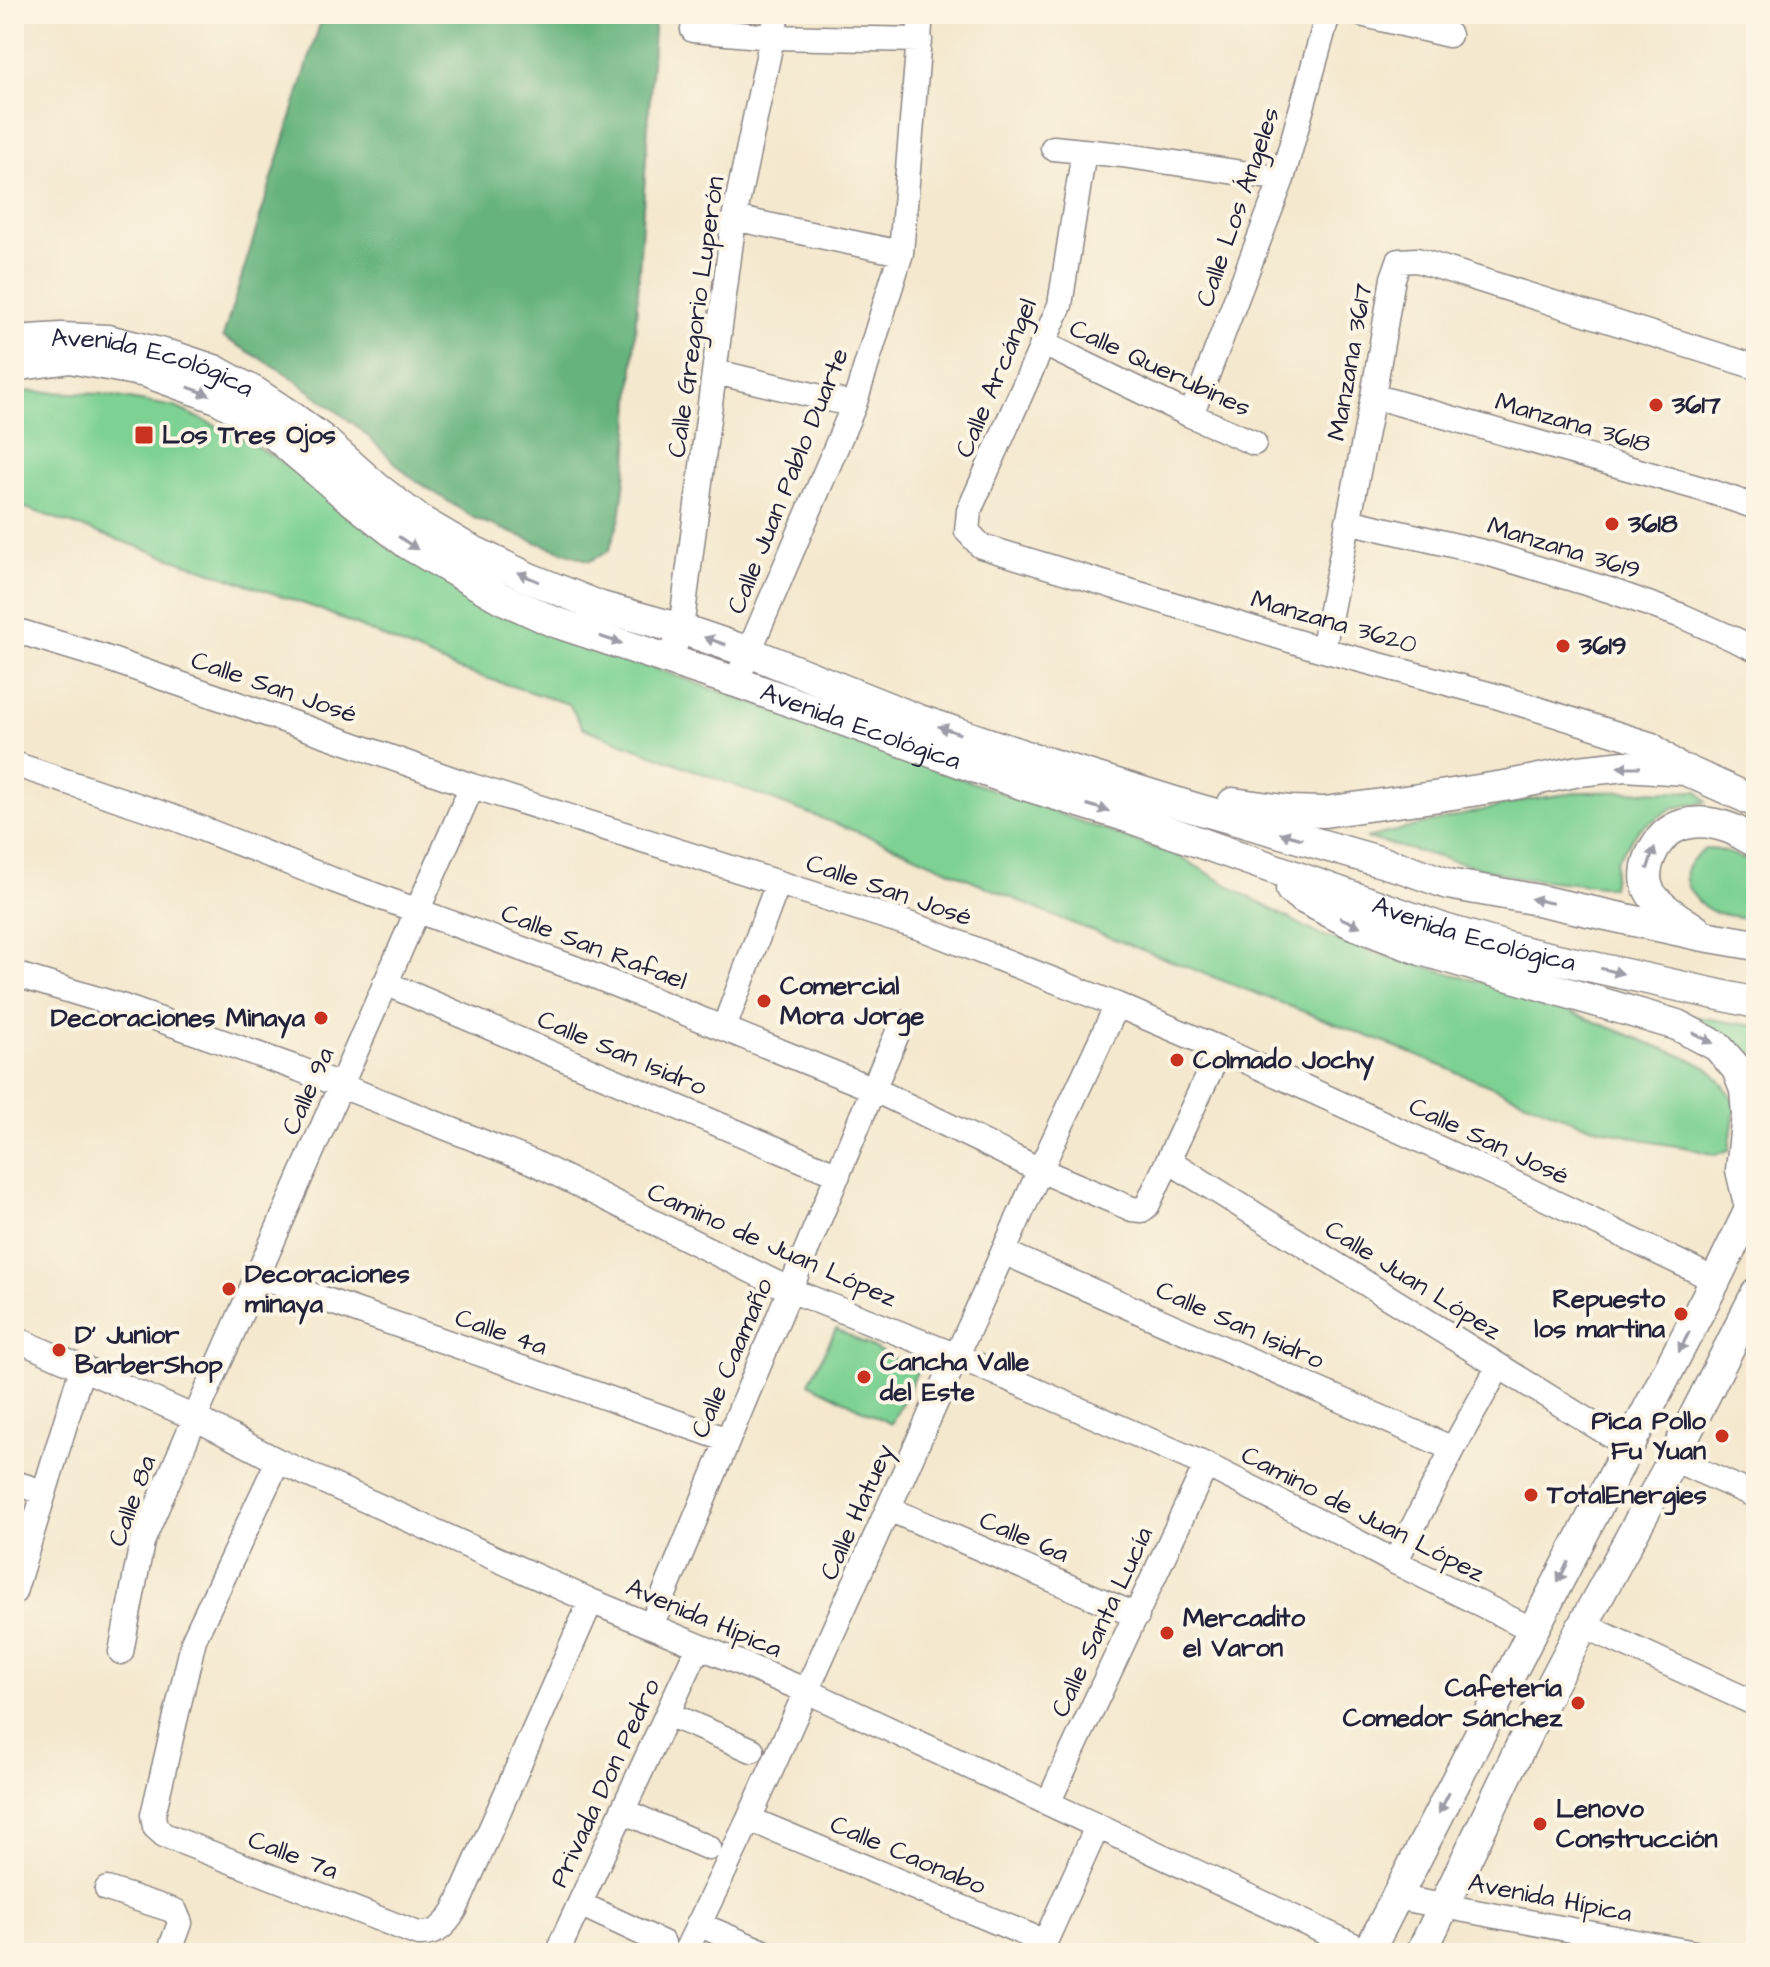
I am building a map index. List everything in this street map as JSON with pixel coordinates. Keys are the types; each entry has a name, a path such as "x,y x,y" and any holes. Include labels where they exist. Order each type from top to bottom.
{"main road":[{"name":"Avenida Ecológica","path":"14,341 61,338 108,340 214,370 292,417 419,520 465,547 529,578 601,607 749,652 919,720 1023,755 1448,884 1756,945"},
{"name":"Avenida Ecológica","path":"14,366 70,358 146,372 217,398 262,424 408,544 501,598 552,621 736,682 1024,785 1125,816 1444,929 1521,951 1756,1003"},
{"path":"1191,807 1232,803 1324,812 1625,766 1685,770 1756,802"},
{"path":"1704,936 1662,906 1648,890 1646,866 1657,841 1677,826 1698,822 1729,828 1756,842"},
{"path":"1262,866 1301,897 1351,923 1421,950 1677,1025 1717,1046 1737,1069 1745,1090 1747,1114 1741,1170 1753,1202 1369,1953"},
{"path":"1421,1953 1525,1737 1673,1459 1756,1294"}],"street":[{"name":"Calle Juan Pablo Duarte","path":"736,682 854,405 901,253 921,14"},
{"name":"Calle Los Ángeles","path":"1190,415 1282,179 1328,14"},
{"path":"1361,14 1449,35"},
{"path":"693,30 775,25 920,40"},
{"name":"Calle Gregorio Luperón","path":"670,660 681,629 734,218 775,25"},
{"path":"1053,148 1282,179"},
{"name":"Calle Arcángel","path":"967,531 969,511 1060,305 1084,151"},
{"path":"734,218 901,253"},
{"name":"Manzana 3617","path":"1323,650 1393,278 1399,261 1417,260 1756,367"},
{"name":"Calle Querubines","path":"1042,343 1254,443"},
{"path":"716,372 854,405"},
{"name":"Manzana 3618","path":"1373,396 1756,507"},
{"name":"Manzana 3619","path":"1348,521 1487,553 1609,590 1682,616 1756,649"},
{"name":"Manzana 3620","path":"967,531 981,546 1323,650 1496,696 1652,745 1685,770"},
{"name":"Calle San José","path":"14,630 103,657 472,786 921,928 1220,1049 1497,1175 1715,1281"},
{"name":"Calle San Rafael","path":"14,764 172,817 577,969 873,1089 1040,1170 1132,1209 1142,1210 1147,1206 1169,1161"},
{"name":"Calle 9a","path":"195,1418 472,786"},
{"path":"724,1028 778,883"},
{"name":"Camino de Juan López","path":"14,974 124,1007 341,1086 535,1163 790,1290 957,1356 1206,1465 1533,1630"},
{"name":"Calle San Isidro","path":"385,983 838,1175"},
{"name":"Calle Hatuey","path":"674,1948 698,1924 749,1819 1117,1005"},
{"name":"Calle Caamaño","path":"651,1626 902,1023"},
{"path":"1169,1161 1220,1049"},
{"name":"Calle Juan López","path":"1169,1161 1628,1446"},
{"name":"Calle San Isidro","path":"1003,1252 1453,1449"},
{"name":"Calle 4a","path":"257,1276 728,1440"},
{"name":"Avenida Hípica","path":"14,1338 195,1418 278,1461 591,1601 807,1691 1369,1953"},
{"path":"1395,1562 1499,1366"},
{"path":"14,1592 82,1368"},
{"name":"Calle 8a","path":"121,1652 142,1542 195,1418"},
{"path":"1673,1459 1756,1496"},
{"name":"Calle 7a","path":"278,1461 194,1639 153,1815 155,1827 164,1835 418,1934 429,1935 439,1930 455,1910 591,1601"},
{"name":"Calle Santa Lucía","path":"1048,1803 1206,1465"},
{"path":"14,1483 44,1492"},
{"name":"Calle 6a","path":"889,1509 1137,1616"},
{"path":"1583,1625 1756,1704"},
{"name":"Privada Don Pedro","path":"562,1942 698,1647"},
{"path":"668,1714 752,1750"},
{"path":"623,1811 709,1848"},
{"name":"Calle Caonabo","path":"749,1819 1043,1948"},
{"path":"1043,1948 1097,1827"},
{"path":"107,1889 175,1911 180,1923 169,1953"},
{"name":"Avenida Hípica","path":"1395,1897 1695,1953"},
{"path":"580,1904 674,1948"},
{"path":"698,1924 766,1953"}],"green space":[{"path":"323,14 655,14 627,465 620,518 609,551 590,561 474,518 409,476 359,428 287,374 223,337"},
{"path":"14,391 100,394 175,407 238,436 279,460 363,522 521,620 1182,858 1318,934 1525,994 1692,1060 1711,1070 1731,1095 1735,1109 1729,1150 1715,1155 1579,1123 1396,1047 1051,915 889,844 583,728 569,704 457,669 319,609 14,504"},
{"path":"1698,791 1706,802 1673,808 1639,829 1616,861 1612,887 1519,878 1366,838 1526,800 1582,792"},
{"path":"1705,849 1725,852 1756,865 1756,920 1717,913 1693,895 1686,882 1687,868"},
{"path":"1639,1008 1756,1026 1756,1080"},
{"name":"Cancha Valle del Este","path":"836,1329 918,1370 891,1424 809,1383"}],"place":[{"name":"3617","path":"1656,405"},
{"name":"Los Tres Ojos","path":"144,435"},
{"name":"3618","path":"1612,524"},
{"name":"3619","path":"1563,646"},
{"name":"Comercial Mora Jorge","path":"764,1001"},
{"name":"Decoraciones Minaya","path":"321,1018"},
{"name":"Colmado Jochy","path":"1177,1060"},
{"name":"Decoraciones minaya","path":"229,1289"},
{"name":"Repuesto los martina","path":"1681,1314"},
{"name":"D' Junior BarberShop","path":"59,1350"},
{"name":"Cancha Valle del Este","path":"864,1377"},
{"name":"Pica Pollo Fu Yuan","path":"1722,1436"},
{"name":"TotalEnergies","path":"1531,1495"},
{"name":"Mercadito el Varon","path":"1167,1633"},
{"name":"Cafetería Comedor Sánchez","path":"1578,1703"},
{"name":"Lenovo Construcción","path":"1540,1824"}]}
